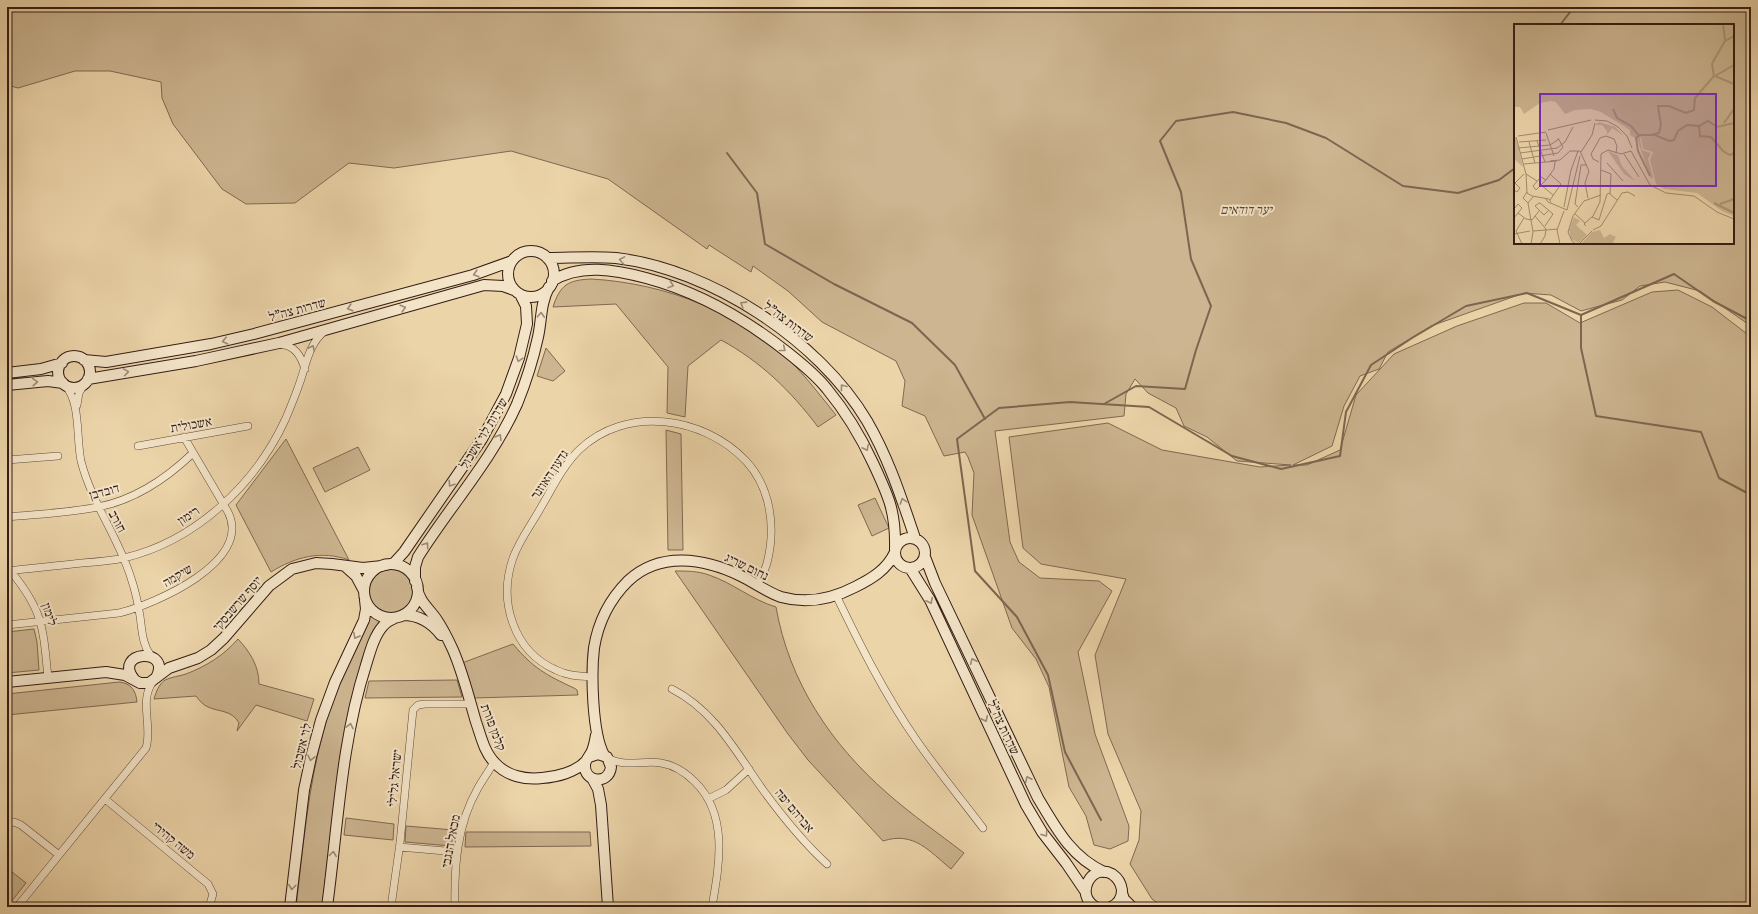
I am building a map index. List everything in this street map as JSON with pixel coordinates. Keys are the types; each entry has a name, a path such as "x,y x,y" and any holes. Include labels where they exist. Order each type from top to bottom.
{"street":[{"path":"7,385 48,381 77,388 87,381 196,361 275,344 484,285 503,286 517,292 534,296 541,294 550,284 553,270 547,258 541,254 530,252 520,254 512,261 508,274 510,284 517,292"},
{"name":"שדרות צה\"ל","path":"547,258 617,258 668,270 730,296 778,328 827,368 838,380 866,420 894,476 915,538"},
{"name":"שדרות צה\"ל","path":"84,360 106,362 204,346 247,336 473,275 512,261"},
{"name":"שדרות צה\"ל","path":"550,284 572,271 593,270 615,272 658,281 686,290 713,303 734,314 770,339 817,378 854,427 864,443 890,500 895,525 895,551"},
{"name":"שדרות לוי אשכול","path":"416,584 415,567 418,557 494,445 516,405 532,362 538,335 542,305 550,284"},
{"name":"שדרות לוי אשכול","path":"384,566 394,563 404,552 482,439 500,406 519,358 527,324 526,306 517,292"},
{"name":"רימון","path":"8,569 124,558 149,550 194,526 223,504 252,474 268,452 282,427 294,399 313,346 320,334 326,330"},
{"path":"275,344 287,345 294,349 300,356 305,370"},
{"path":"7,373 41,369 62,363 72,357 84,360 90,370 87,381"},
{"path":"62,363 59,372 64,384"},
{"name":"חורב","path":"87,381 78,396 76,415 77,437 81,460 88,483 98,507 124,558 134,586 139,608 142,638 152,657"},
{"name":"חורב","path":"64,384 72,395 76,415"},
{"name":"גדעון האוזנר","path":"593,677 574,676 557,671 541,662 528,650 517,635 512,623 506,598 507,578 513,557 524,536 569,462 584,446 600,434 612,428 630,423 662,421 699,430 720,440 738,452 762,483 768,501 771,521 771,542 767,564 757,586"},
{"name":"אשכולית","path":"138,446 248,426"},
{"name":"שיקמה","path":"7,625 119,613 139,608 192,582 210,567 218,558 232,535 233,530 231,518 184,437"},
{"name":"דובדבן","path":"7,517 98,507 121,500 141,491 168,474 193,453"},
{"path":"7,460 58,456"},
{"path":"915,538 924,546 925,557 919,565 909,568 898,562 895,551 901,540 915,538"},
{"name":"נחום שריג","path":"873,577 886,567 895,551"},
{"name":"שדרות צה\"ל","path":"925,557 935,583 1038,798 1054,825 1076,853 1092,866 1104,872 1110,873 1120,881 1122,893"},
{"name":"נחום שריג","path":"588,759 593,749 596,736 593,677 595,643 605,612 625,584 643,569 670,561 689,560 702,562 729,570 769,592 794,599 818,599 836,595 852,589 893,568 909,568"},
{"name":"יוסף שרשבסקי","path":"155,678 169,668 203,655 218,644 261,594 284,574 308,564 324,563 367,568 384,566"},
{"name":"יוסף שרשבסקי","path":"340,565 354,573 360,581 365,596"},
{"path":"327,907 344,762 354,709 365,670 377,634 386,622 399,616 410,610 415,604 417,596 416,584 410,572 395,565 384,566 375,570 369,576 365,583 365,596 372,610 378,615 386,618 399,616"},
{"name":"שדרות צה\"ל","path":"909,568 930,600 1026,805 1042,832 1085,891 1089,902 1096,907"},
{"name":"לימון","path":"8,569 28,593 41,622 48,678"},
{"name":"קלמן פורת","path":"416,584 420,600 439,623 455,654 484,746 494,762 506,772 522,778 541,778 562,774 578,768 588,759"},
{"path":"836,595 874,670 917,742 984,828"},
{"name":"לוי אשכול","path":"290,907 303,797 311,757 321,720 335,682 364,620 366,609 365,596"},
{"name":"קלמן פורת","path":"399,616 416,616 428,622 443,637 455,654"},
{"name":"חורב","path":"134,659 142,638"},
{"path":"7,682 106,672 123,667 134,659 144,655 152,657 158,667 155,678 149,687 146,699"},
{"name":"יוסף שרשבסקי","path":"152,657 163,663 180,664"},
{"path":"17,907 146,748 146,699 143,688 130,672 134,659"},
{"path":"106,672 122,674 147,683 155,678"},
{"name":"אברהם יפה","path":"672,689 691,700 708,714 729,740 787,821 827,864"},
{"name":"ישראל גלילי","path":"391,907 414,709 418,705 425,704 471,704"},
{"name":"נחום שריג","path":"596,736 606,756"},
{"path":"608,907 601,805 598,789 586,771 588,759 596,754 606,756 614,761 631,763"},
{"path":"601,805 603,787 611,764 606,756"},
{"path":"591,778 600,779 618,767 631,763 647,761 663,763 677,768 700,786 708,799 716,820 720,852 712,907"},
{"name":"מכאל הנגבי","path":"455,907 454,887 457,852 464,819 477,789 494,762"},
{"path":"708,799 726,790 749,769"},
{"name":"קלמן פורת","path":"562,774 579,774 591,778"},
{"name":"משה קהירי","path":"105,799 208,884 212,894 209,907"},
{"path":"7,823 14,822 21,825 59,855"},
{"path":"399,847 457,852"},
{"path":"1085,891 1088,880 1098,872 1104,872"},
{"path":"1111,907 1117,902 1122,893"},
{"path":"1122,893 1124,898 1132,907"}],"green space":[{"name":"יער דודאים","path":"7,7 1751,7 1751,326 1700,291 1665,282 1640,286 1622,300 1581,311 1551,295 1524,293 1431,326 1388,352 1379,369 1360,376 1344,406 1332,446 1293,465 1307,465 1340,450 1356,395 1394,354 1457,326 1524,303 1546,303 1580,323 1652,292 1678,290 1712,307 1751,337 1751,907 1163,907 1152,899 1130,864 1139,840 1141,811 1108,734 1095,655 1126,579 1041,564 1023,548 1009,437 1108,423 1162,450 1260,467 1291,465 1237,461 1207,437 1184,426 1176,408 1148,393 1135,379 1126,394 1124,416 995,431 1010,542 1019,562 1040,578 1099,581 1112,591 1078,652 1095,734 1129,826 1128,841 1110,849 1094,845 1086,816 1069,787 1049,687 1036,659 1012,628 972,515 974,473 968,457 965,452 944,456 925,416 902,406 905,381 896,361 822,322 788,291 753,266 751,272 709,245 707,249 608,179 511,151 394,168 349,163 295,203 246,204 222,189 173,124 162,98 161,82 110,71 75,71 18,88 7,85"},
{"path":"591,279 647,287 675,294 702,304 728,317 753,331 797,368 836,415 818,427 786,389 762,367 749,357 721,340 688,366 685,417 667,413 668,367 616,304 553,307 559,293 566,285 571,282"},
{"path":"546,348 565,371 553,381 537,376"},
{"path":"666,430 681,434 683,550 668,550"},
{"path":"286,439 349,560 339,557 318,555 289,562 271,572 236,505"},
{"path":"358,447 370,470 325,492 313,468"},
{"path":"875,498 889,528 872,536 858,505"},
{"path":"387,569 395,569 407,575 413,587 413,595 407,607 395,613 387,613 375,607 369,595 369,587 375,575"},
{"path":"675,571 697,572 718,578 767,604 776,607 782,635 791,661 815,710 848,754 867,774 906,809 964,853 951,869 920,844 904,839 883,841 808,760 788,734"},
{"path":"370,616 382,621 347,722 339,764 322,907 296,907 310,795 318,751 328,714 338,686"},
{"path":"34,629 37,642 39,670 7,673 7,632"},
{"path":"238,639 256,665 259,684 314,699 307,721 256,705 237,731 239,723 233,716 206,706 196,696 154,699 159,686 165,680 186,674 208,664 227,650"},
{"path":"513,644 540,670 574,688 577,690 578,695 473,698 462,663"},
{"path":"457,680 462,697 365,698 369,681"},
{"path":"119,682 127,684 132,688 137,702 7,715 7,694"},
{"path":"346,818 394,824 393,840 344,835"},
{"path":"406,826 454,830 451,846 405,842"},
{"path":"466,832 590,832 591,846 465,847"},
{"path":"7,868 26,883 7,907"}],"waterway":[{"path":"1561,24 1574,7"},
{"path":"1104,404 1136,386 1185,389 1211,306 1191,259 1181,192 1160,141 1176,121 1233,112 1286,123 1326,138 1403,186 1458,193 1499,180 1514,169"},
{"path":"727,153 757,193 765,244 834,284 912,323 955,365 985,419"},
{"path":"1101,820 1065,752 1048,675 1017,617 975,571 957,439 999,408 1070,402 1149,407 1232,456 1281,469 1340,456 1346,412 1371,365 1412,338 1466,306 1527,293 1581,315 1674,274 1713,301 1751,321"},
{"path":"1581,315 1581,348 1596,416 1701,432 1719,478 1751,495"}]}
